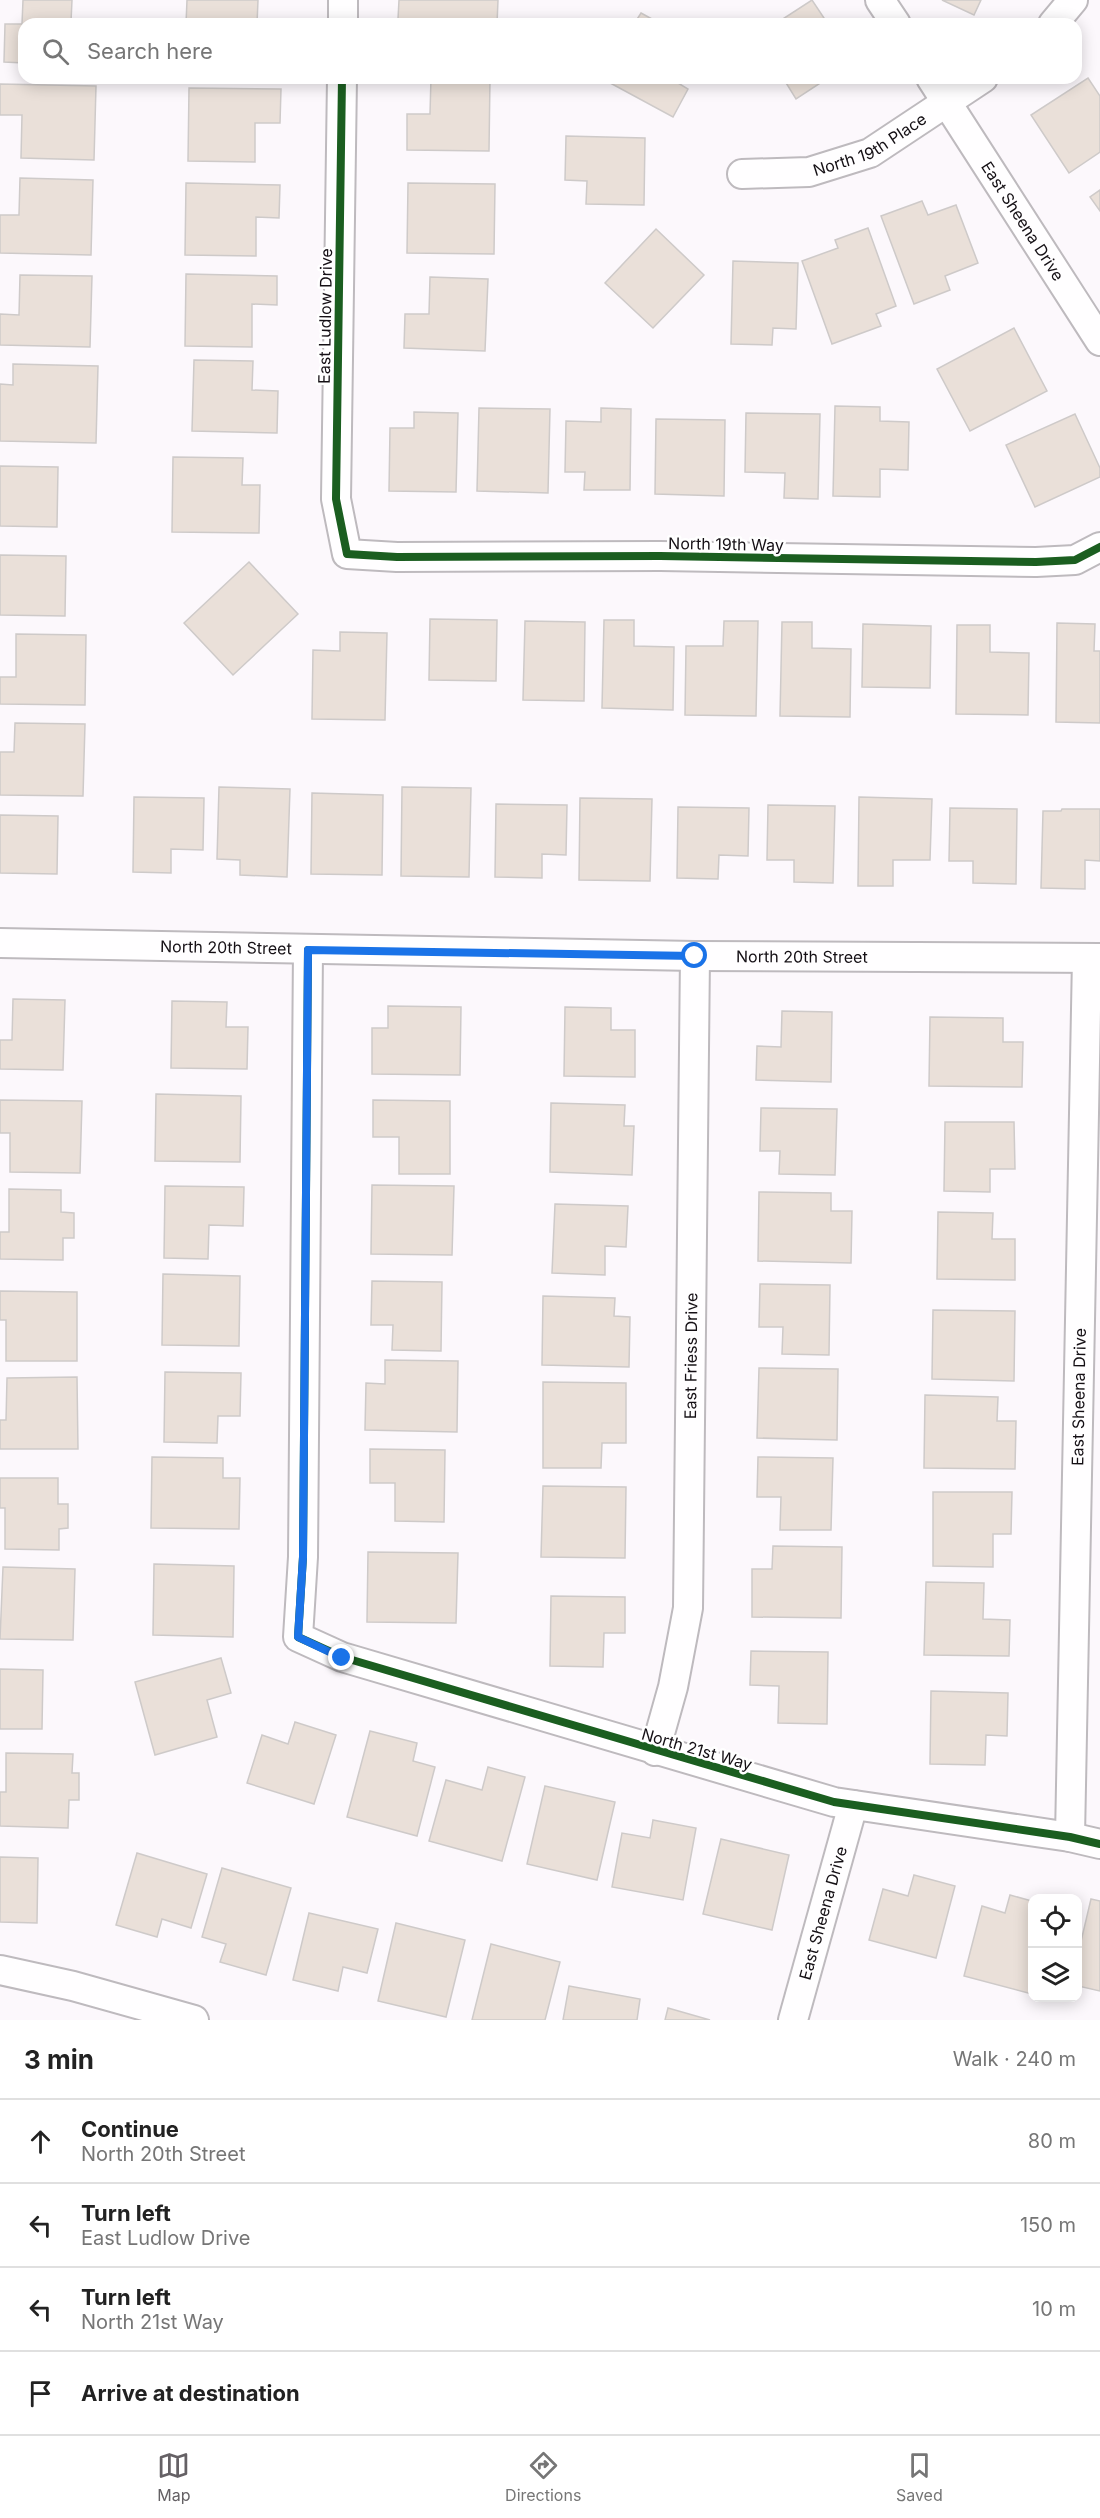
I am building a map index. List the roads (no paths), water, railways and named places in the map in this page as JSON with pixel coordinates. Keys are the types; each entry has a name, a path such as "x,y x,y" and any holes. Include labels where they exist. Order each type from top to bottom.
{"street":[{"path":"343,0 343,18"},
{"path":"880,0 892,18"},
{"path":"1058,18 1072,0"},
{"name":"East Ludlow Drive","path":"342,84 336,499 347,554"},
{"name":"North 19th Place","path":"742,174 809,172 870,153 939,90 961,84"},
{"name":"East Sheena Drive","path":"939,90 1100,341"},
{"name":"North 19th Way","path":"347,554 397,557 660,556 1036,562 1075,560 1100,547"},
{"name":"North 20th Street","path":"0,943 695,956 1093,958"},
{"name":"North 21st Way","path":"308,950 303,1557 298,1637 342,1658 834,1802 1070,1837 1100,1844"},
{"name":"East Friess Drive","path":"655,1751 673,1687 688,1608 695,956"},
{"name":"East Sheena Drive","path":"1070,1837 1093,958"},
{"name":"East Sheena Drive","path":"793,2020 852,1805"},
{"path":"0,1970 74,1986 194,2020"}]}
